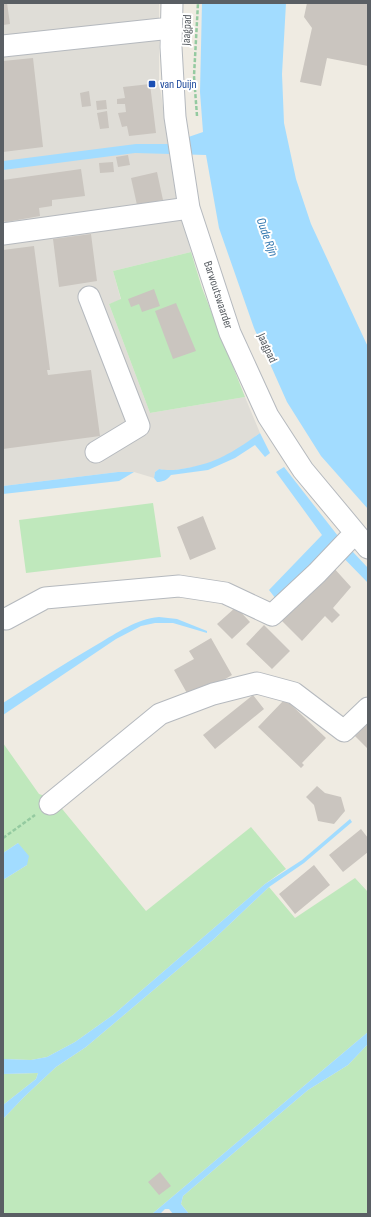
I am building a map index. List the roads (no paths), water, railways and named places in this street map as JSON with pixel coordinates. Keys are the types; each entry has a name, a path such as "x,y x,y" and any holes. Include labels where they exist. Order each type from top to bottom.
{"street":[{"name":"Barwoutswaarder","path":"172,3 172,81 177,132 189,208 230,332 268,416 351,544"},
{"path":"3,46 171,28"},
{"path":"3,234 189,208"},
{"path":"89,298 139,426 96,452"},
{"path":"6,619 45,598 179,586 225,593 272,615 351,544"},
{"path":"50,804 160,714 213,694 257,683 294,693 344,731 368,708"}],"water":[{"name":"Oude Rijn","path":"202,3 286,3 282,74 284,123 296,179 311,224 368,347 368,509 321,456 287,402 254,328 219,228 206,155 135,153 3,170 3,161 136,144 168,144 203,132 200,92"},
{"path":"260,433 270,453 265,457 255,445 235,458 208,470 171,475 161,482 157,482 154,478 155,472 159,469 180,469 208,463 234,451"},
{"path":"284,467 338,536 368,568 368,583 331,545 276,599 269,590 322,535 276,472"},
{"path":"118,472 134,472 119,481 3,494 3,486"},
{"path":"159,617 177,619 207,631 207,633 173,623 155,623 141,626 116,639 3,715 3,703 50,673 127,627 151,618"},
{"path":"350,819 352,822 304,863 269,887 214,939 86,1047 56,1067 3,1119 3,1105 36,1079 38,1073 3,1074 3,1059 31,1060 47,1057 75,1042 113,1015 265,884 302,860"},
{"path":"18,843 29,856 27,865 3,880 3,853"},
{"path":"368,1032 368,1044 348,1065 308,1090 183,1196 181,1204 189,1214 173,1214 169,1209 165,1209 160,1214 152,1214"}],"place":[{"name":"van Duijn","path":"152,84"}]}
